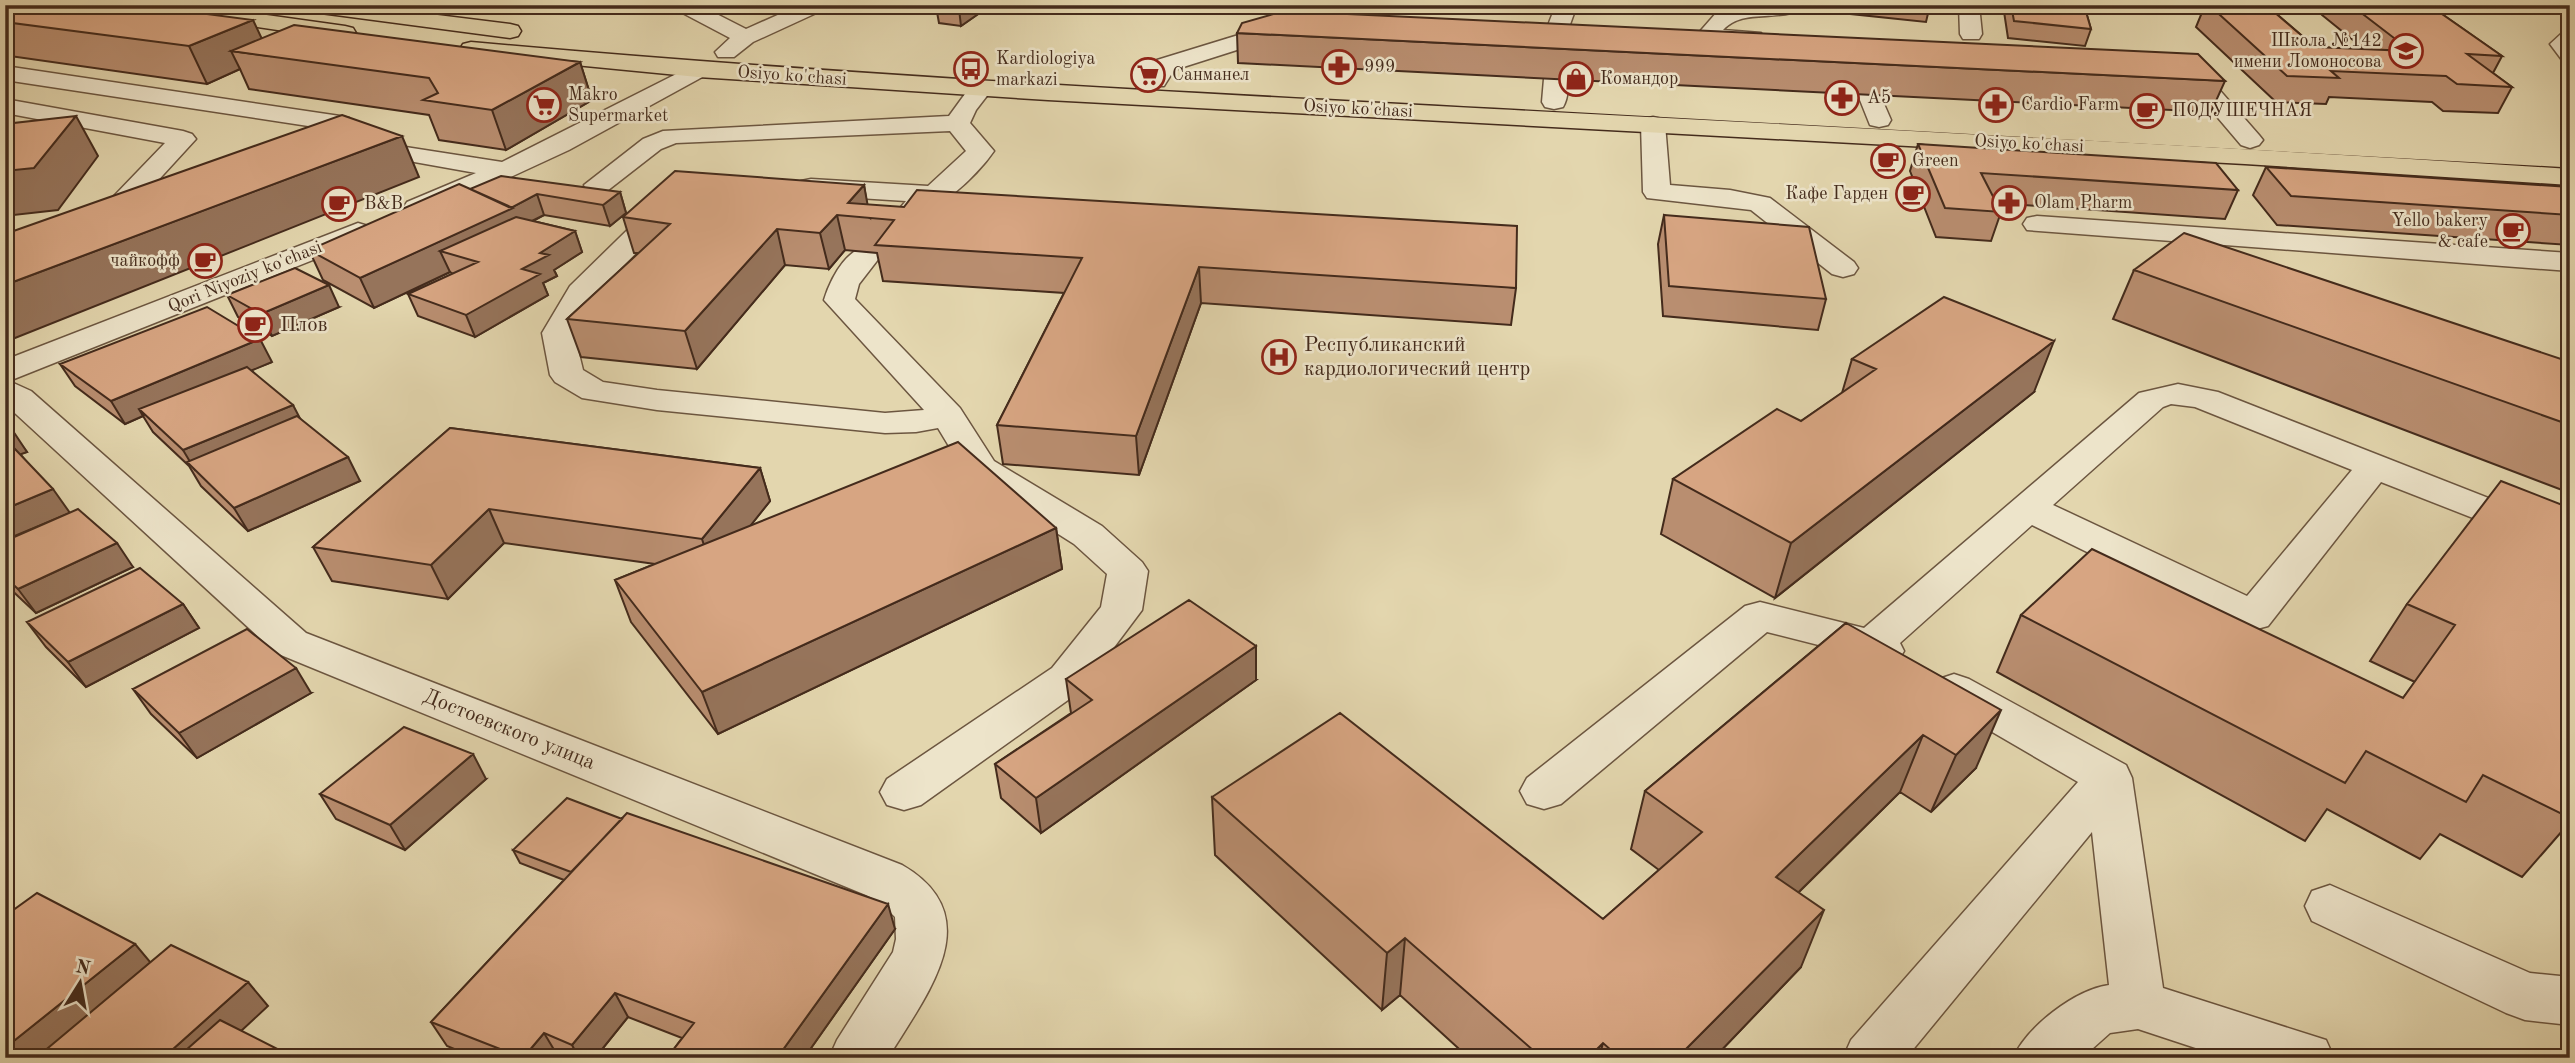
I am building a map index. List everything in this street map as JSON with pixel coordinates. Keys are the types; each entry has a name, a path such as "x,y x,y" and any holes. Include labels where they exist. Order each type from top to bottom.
{"main road":[{"path":"150,5 360,34"},
{"name":"Osiyo ko'chasi","path":"309,5 548,36 736,45 988,80"},
{"name":"Qori Niyoziy ko'chasi","path":"698,70 736,45"},
{"name":"Osiyo ko'chasi","path":"448,46 698,70 988,80 1151,89 1653,124 2245,156 2570,177"},
{"name":"Osiyo ko'chasi","path":"1151,89 1555,91 1879,120 2570,160"}],"street":[{"path":"682,5 736,45"},
{"name":"Qori Niyoziy ko'chasi","path":"736,45 818,5"},
{"path":"1556,54 1557,30 1567,5"},
{"path":"1707,36 1725,16 1740,12 1774,12 1784,9 1784,5"},
{"path":"1969,5 1971,44"},
{"path":"1151,89 1165,65 1358,12"},
{"path":"1531,29 1584,31"},
{"path":"1680,35 1774,39"},
{"path":"2570,38 2561,44 2570,55"},
{"path":"2154,59 2187,67 2250,140"},
{"name":"Qori Niyoziy ko'chasi","path":"5,372 388,220 505,170 626,110 698,70"},
{"path":"5,74 340,123 341,143"},
{"path":"958,123 964,109 988,80"},
{"path":"1870,95 1879,120"},
{"path":"5,106 183,139 98,229 5,237"},
{"path":"597,185 652,144 672,136 958,123"},
{"path":"904,792 1067,678 1121,610 1128,571 1088,535 979,468 948,415 839,300 844,284 881,237 935,195 981,151 965,136 958,123"},
{"path":"1653,124 1657,192 1730,198 1760,204 1843,268"},
{"path":"303,157 341,143 505,170"},
{"path":"2543,175 2570,197"},
{"path":"788,186 935,195"},
{"path":"685,189 581,292 558,333 567,375 594,391 657,400 885,423 916,422 948,415"},
{"path":"5,262 149,211"},
{"path":"2037,224 2570,262"},
{"name":"Достоевского улица","path":"5,390 19,398 291,643 884,880 906,894 919,911 923,938 920,953 915,967 857,1058"},
{"path":"1872,644 2161,394 2181,394 2206,399 2570,544"},
{"path":"2028,508 2253,616 2375,466"},
{"path":"1544,791 1760,616 1872,644 2109,778"},
{"path":"2109,778 2138,1005"},
{"path":"1871,1058 2109,778"},
{"path":"2330,906 2525,996 2570,1001"},
{"path":"2041,1058 2097,1011 2138,1005 2306,1058"}],"building":[{"path":"5,5 138,5 253,20 189,46 5,22"},
{"path":"964,5 959,9 936,6"},
{"path":"2011,5 2084,5 2091,29 2014,21"},
{"path":"2209,5 2266,5 2315,47 2411,51 2351,5 2429,5 2502,56 2467,54 2512,87 2457,84 2446,76 2331,71 2339,78 2287,76"},
{"path":"1284,11 2198,54 2225,81 1237,33 1242,23"},
{"path":"294,25 580,62 492,110 423,100 438,93 429,78 231,51"},
{"path":"342,115 402,136 5,285 5,234"},
{"path":"76,116 34,168 5,171 5,124"},
{"path":"1918,144 2216,163 2238,190 1981,173 2001,212 1945,208"},
{"path":"2266,167 2570,187 2570,215 2291,196"},
{"path":"675,171 864,185 848,203 904,207 917,190 1517,226 1516,288 1199,267 1136,436 997,425 1082,258 875,245 894,220 837,215 820,233 777,229 685,331 567,319 670,224 623,217"},
{"path":"501,176 620,192 603,205 537,194 511,208 470,189"},
{"path":"459,184 513,208 360,278 309,250"},
{"path":"1664,215 1809,227 1826,299 1669,286"},
{"path":"516,217 575,231 540,253 549,255 522,269 540,274 466,315 408,294 478,262 440,251"},
{"path":"2184,233 2570,362 2570,425 2134,270"},
{"path":"295,268 329,285 261,314 227,295"},
{"path":"1944,297 2054,341 1791,543 1673,479 1777,409 1801,421 1876,369 1852,359"},
{"path":"207,307 260,339 111,401 60,364"},
{"path":"247,367 293,405 183,450 139,409"},
{"path":"297,416 348,457 234,508 187,462"},
{"path":"450,428 760,468 702,539 489,509 431,565 313,547"},
{"path":"958,442 1056,528 702,692 615,580"},
{"path":"15,449 53,489 5,509 5,453"},
{"path":"2501,481 2570,508 2570,818 2483,775 2466,802 2366,751 2345,783 2021,615 2092,549 2403,698 2455,625 2407,604"},
{"path":"78,509 117,543 18,589 5,577 5,541"},
{"path":"140,568 183,604 68,662 27,622"},
{"path":"1189,600 1256,646 1036,798 995,764 1092,700 1066,679"},
{"path":"1846,623 2001,710 1956,755 1923,735 1776,877 1824,910 1677,1058 1620,1058 1603,1043 1588,1058 1542,1058 1405,938 1387,953 1212,797 1340,713 1603,919 1702,832 1645,791"},
{"path":"247,629 296,668 179,733 133,689"},
{"path":"404,727 473,754 390,825 320,794"},
{"path":"567,798 622,819 571,872 513,850"},
{"path":"627,813 888,904 777,1058 667,1058 694,1023 615,993 572,1045 544,1033 523,1058 431,1022"},
{"path":"37,893 135,944 5,1048 5,916"},
{"path":"171,945 248,982 163,1058 36,1058"},
{"path":"220,1020 295,1058 177,1058"}],"place":[{"name":"Школа №142 имени Ломоносова","path":"2406,51"},
{"name":"999","path":"1339,67"},
{"name":"Kardiologiya markazi","path":"971,69"},
{"name":"Санманел","path":"1148,75"},
{"name":"Командор","path":"1576,79"},
{"name":"A5","path":"1842,98"},
{"name":"Makro Supermarket","path":"544,105"},
{"name":"Cardio Farm","path":"1996,105"},
{"name":"ПОДУШЕЧНАЯ","path":"2147,111"},
{"name":"Green","path":"1888,161"},
{"name":"Кафе Гарден","path":"1913,194"},
{"name":"Olam Pharm","path":"2009,203"},
{"name":"B&B","path":"339,204"},
{"name":"Yello bakery & cafe","path":"2513,231"},
{"name":"чайкофф","path":"205,261"},
{"name":"Плов","path":"255,325"},
{"name":"Республиканский кардиологический центр","path":"1279,357"}]}
